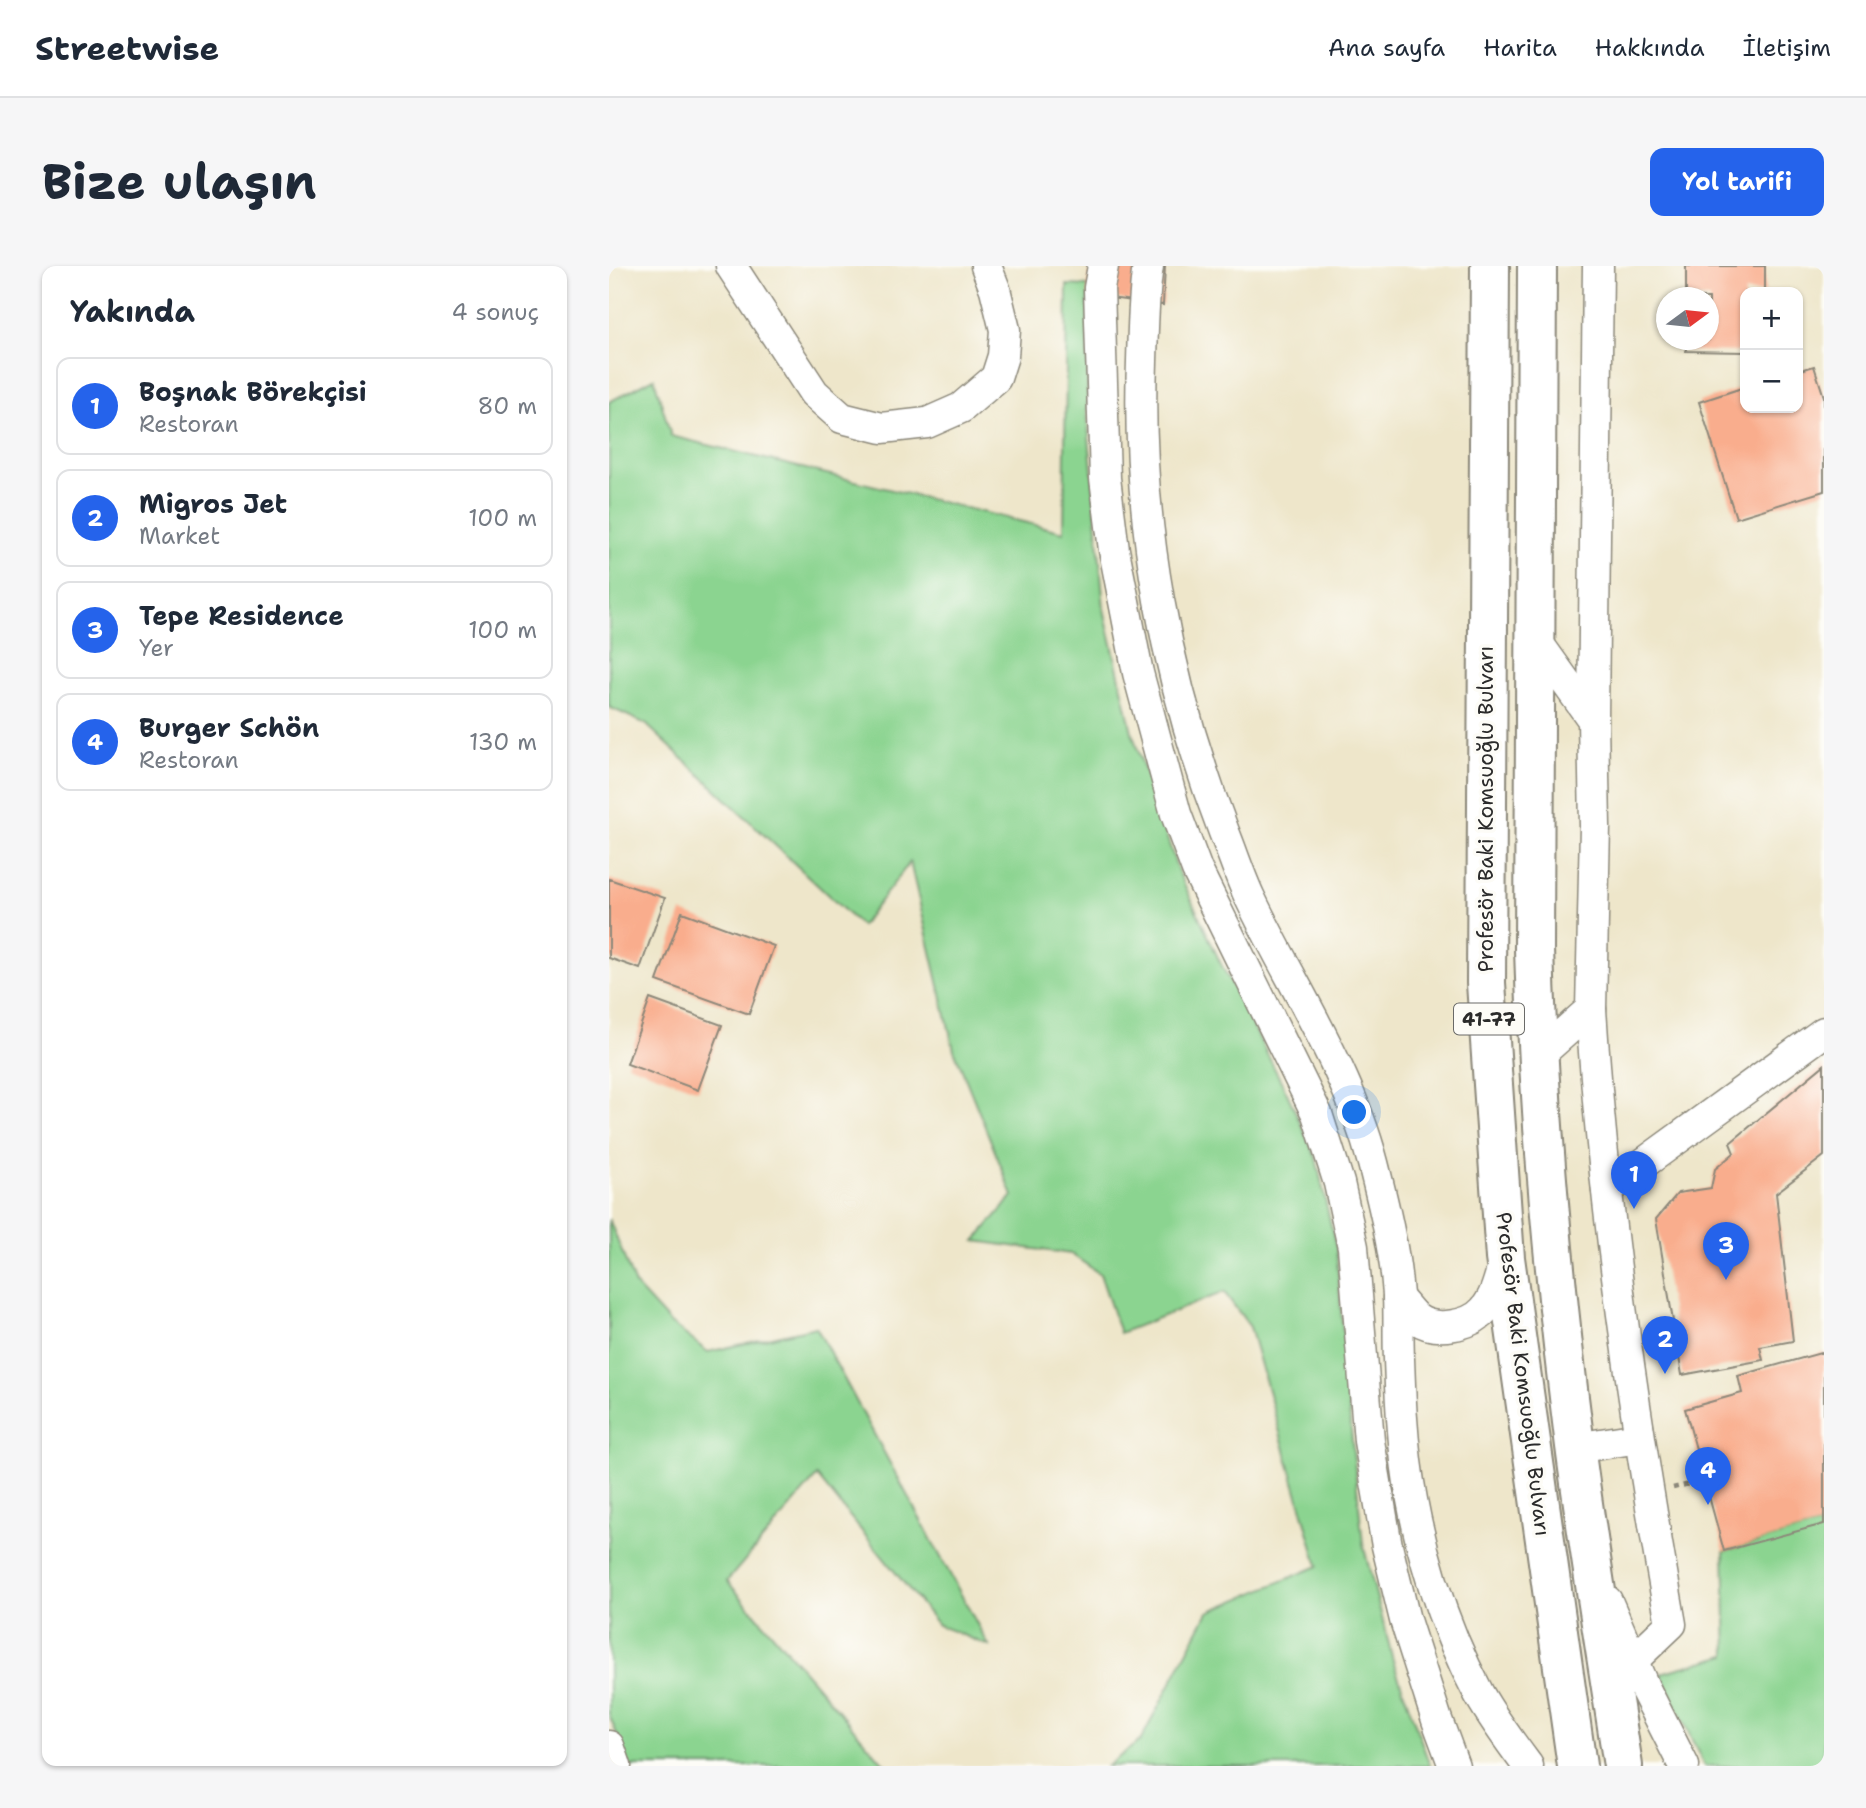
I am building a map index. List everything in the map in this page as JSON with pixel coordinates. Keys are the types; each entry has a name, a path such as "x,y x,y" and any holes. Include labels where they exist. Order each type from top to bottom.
{"highway":[{"name":"Profesör Baki Komsuoğlu Bulvarı","path":"1490,266 1486,983 1505,1258 1577,1766"},
{"name":"Profesör Baki Komsuoğlu Bulvarı","path":"1537,266 1534,949 1537,1057 1557,1291 1575,1448 1593,1567 1621,1671 1623,1766"}],"street":[{"path":"731,266 814,393 842,418 882,428 927,423 961,408 996,378 1003,356 1005,330 986,266"},
{"path":"1103,266 1099,288 1105,478 1119,575 1138,673 1173,802 1198,870 1317,1114 1339,1183 1353,1247 1369,1441 1387,1546 1405,1620 1454,1766"},
{"path":"1148,266 1144,292 1139,422 1147,531 1160,610 1180,700 1203,775 1249,896 1328,1049 1360,1123 1372,1159 1390,1234 1398,1298 1404,1438 1422,1545 1437,1596 1464,1663 1480,1695 1528,1766"},
{"path":"1598,266 1593,720 1595,826 1591,1009 1597,1111 1639,1437 1671,1624 1621,1671 1684,1766"},
{"path":"1535,639 1593,720"},
{"path":"1537,1057 1591,1009"},
{"path":"1607,1190 1824,1032"},
{"path":"1398,1298 1418,1320 1438,1325 1454,1325 1472,1320 1485,1309 1496,1289 1505,1258"},
{"path":"1575,1448 1639,1437"},
{"path":"609,1746 616,1766"}],"green space":[{"path":"1067,285 1088,286 1087,412 1104,609 1132,732 1178,871 1316,1158 1336,1248 1363,1544 1394,1664 1430,1766 1107,1766 1141,1740 1208,1612 1318,1566 1250,1327 1224,1292 1120,1333 1100,1274 1071,1254 975,1241 1013,1196 954,1050 910,862 861,926 646,724 609,707 609,402 654,378 671,436 1064,532"},
{"path":"609,1219 635,1285 669,1322 708,1352 816,1327 989,1646 938,1625 817,1476 727,1581 886,1766 629,1766 609,1714"},
{"path":"1824,1524 1824,1766 1704,1766 1661,1673 1727,1655 1724,1551"}],"building":[{"path":"1090,266 1165,266 1163,305 1087,295"},
{"path":"1686,266 1765,266 1765,287 1740,287 1740,352 1686,351 1719,350 1719,287 1686,287"},
{"path":"1814,366 1824,397 1824,491 1736,518 1699,402 1740,389 1740,413 1803,413 1803,369"},
{"path":"609,879 665,898 640,969 609,958"},
{"path":"682,912 774,946 749,1014 657,981"},
{"path":"650,999 722,1025 698,1090 627,1064"},
{"path":"1824,1065 1824,1156 1776,1193 1793,1341 1760,1347 1763,1360 1682,1375 1656,1219 1678,1193 1711,1188 1715,1169 1734,1153 1730,1143"},
{"path":"1824,1352 1824,1524 1724,1551 1685,1409 1742,1393 1738,1376"}],"place":[{"name":"Boşnak Börekçisi","path":"1634,1209"},
{"name":"Tepe Residence","path":"1726,1280"},
{"name":"Migros Jet","path":"1665,1374"},
{"name":"Burger Schön","path":"1708,1505"}]}
